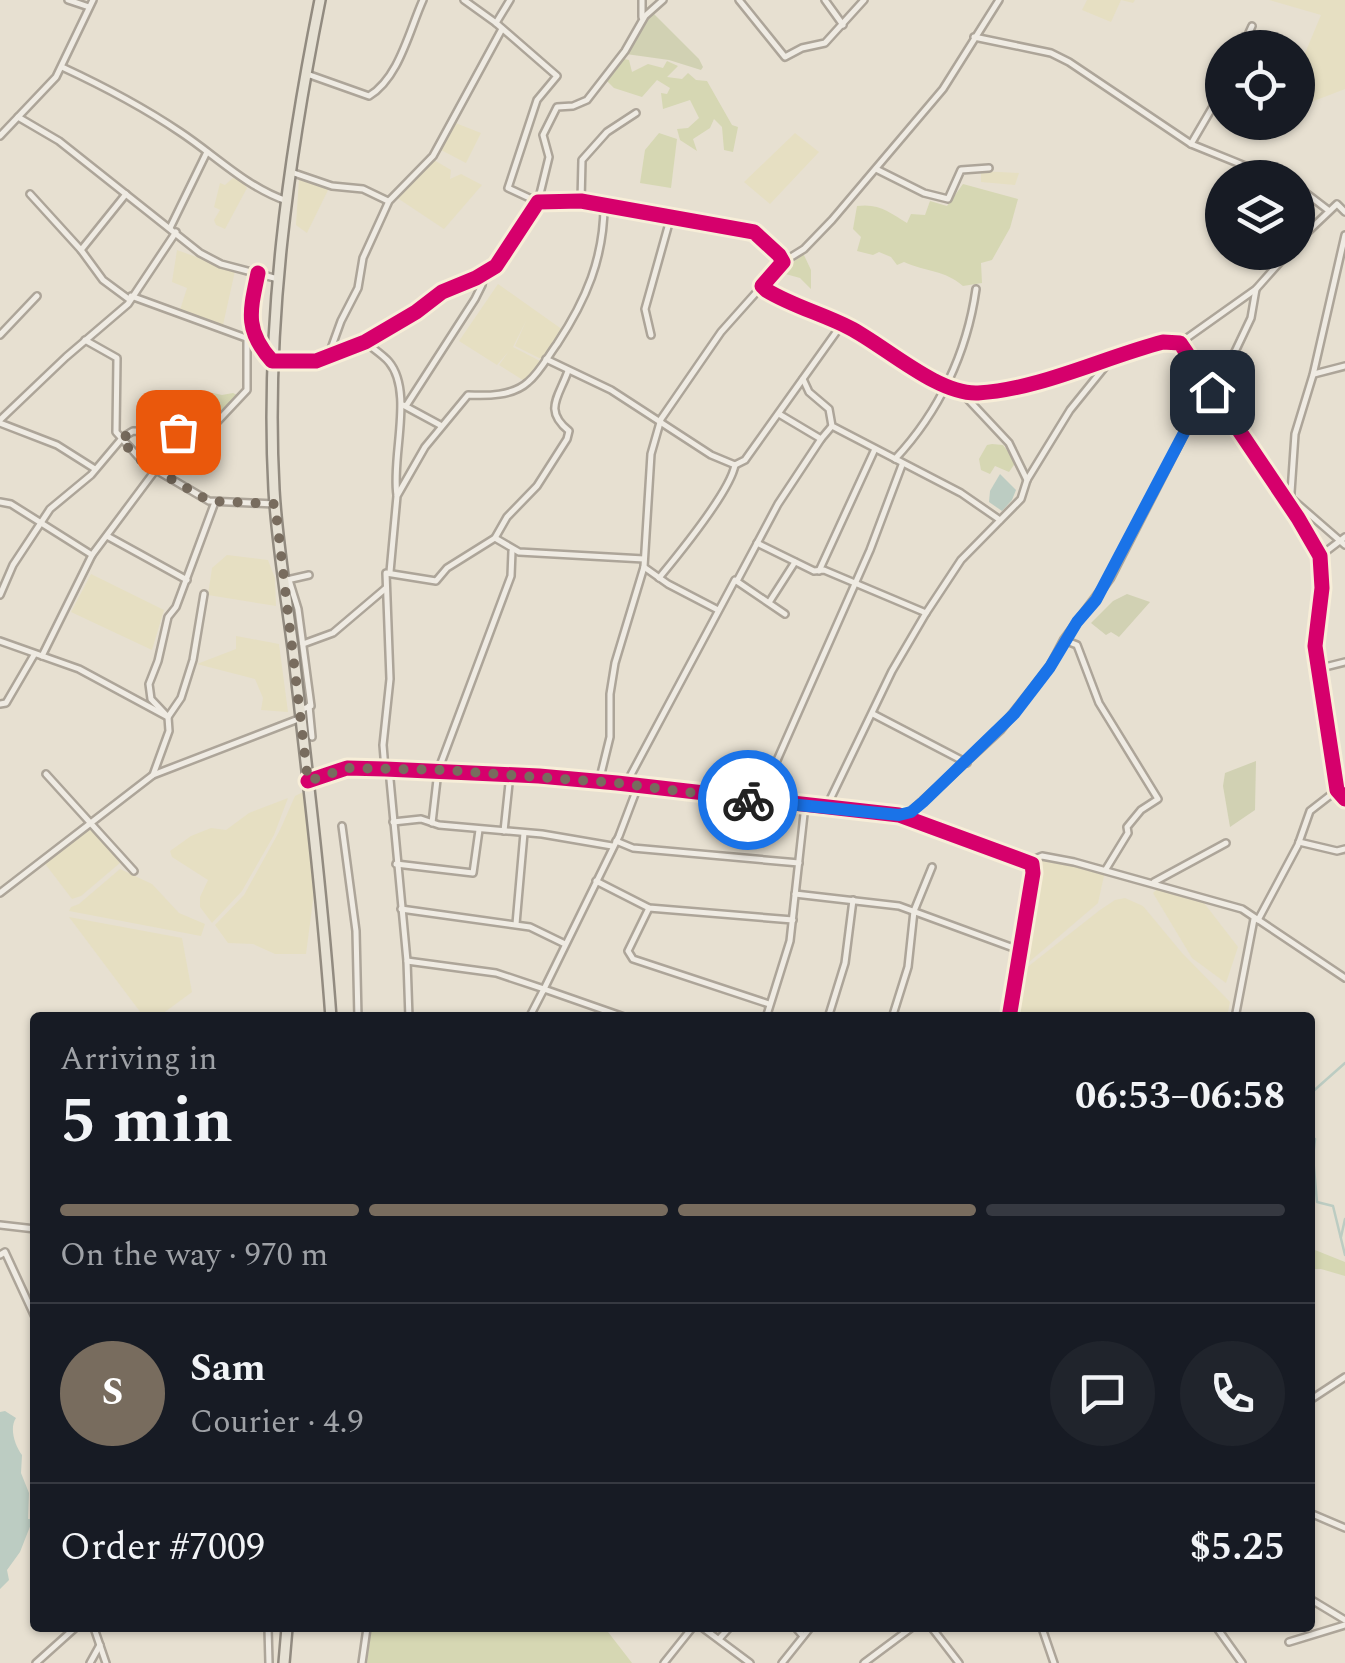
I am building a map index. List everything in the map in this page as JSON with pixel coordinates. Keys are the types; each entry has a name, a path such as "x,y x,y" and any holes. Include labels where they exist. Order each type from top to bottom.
{"main road":[{"path":"320,0 291,172 272,362 275,504 303,712 330,1012"},
{"path":"284,1663 287,1632"}],"street":[{"path":"68,0 90,8"},
{"path":"0,136 46,90 62,66 93,0"},
{"path":"307,74 368,96 379,90 399,58 423,0"},
{"path":"464,0 556,76 537,100 508,188 538,202 604,204 754,232 782,262"},
{"path":"496,23 510,0"},
{"path":"642,0 642,21"},
{"path":"258,274 249,316 256,338 272,362 316,361 365,342 442,292 496,266 538,202 549,157 543,135 557,107 587,100 642,21 663,0"},
{"path":"739,0 785,57 825,43 864,0"},
{"path":"825,0 843,25"},
{"path":"599,782 610,737 614,663 644,568 651,454 660,420 721,332 782,262 804,249 952,78 1000,0"},
{"path":"1250,30 1252,26"},
{"path":"328,357 358,288 363,258 389,201 433,156 502,28"},
{"path":"974,37 1051,53 1070,62 1191,144 1231,160"},
{"path":"62,66 135,104 236,174 288,201"},
{"path":"581,201 582,160 619,122 627,122 636,114"},
{"path":"18,117 59,141 200,253 221,264 278,279"},
{"path":"1191,144 1205,120"},
{"path":"95,470 57,445 0,421 130,298 173,230 208,152"},
{"path":"876,169 924,194 948,200 961,170 989,168"},
{"path":"291,172 332,186 364,189 389,201"},
{"path":"30,194 82,250 103,280 130,298 256,338"},
{"path":"82,250 126,194"},
{"path":"1315,200 1328,210"},
{"path":"397,496 440,425 468,395 494,396 522,386 546,359 578,313 594,278 604,230 604,204"},
{"path":"1315,223 1337,204 1345,212"},
{"path":"651,335 645,309 671,216"},
{"path":"1291,503 1291,455 1345,235"},
{"path":"762,286 842,324 947,386 976,393 1032,383 1162,342 1180,343 1256,288 1272,270"},
{"path":"390,573 397,496 396,441 404,405 475,299 484,273"},
{"path":"899,815 911,812 967,763 1014,714 1050,667 1064,640 1110,578 1196,410 1212,393 1251,318 1256,288"},
{"path":"894,460 947,386 964,347 976,289"},
{"path":"0,335 37,296"},
{"path":"735,466 744,462 842,324"},
{"path":"0,595 13,565 50,509 95,470 120,440 133,431 196,432 214,424 247,390 247,338"},
{"path":"85,340 118,358 116,432 144,463 215,502 275,504"},
{"path":"365,342 390,362 404,405 440,425"},
{"path":"1180,343 1291,503 1320,556 1317,669 1338,790 1345,800"},
{"path":"826,808 892,670 926,613 962,560 1021,498 1027,480 1070,410 1108,358"},
{"path":"546,359 611,390 735,466"},
{"path":"1312,375 1345,366"},
{"path":"408,1012 407,961 383,745 390,679 386,573 436,581 447,568 495,538 507,517 538,486 567,439 568,431 555,418 553,409 568,371"},
{"path":"626,784 778,504 832,426 830,410 809,392 803,379"},
{"path":"961,392 1009,442 1027,480"},
{"path":"779,414 820,439"},
{"path":"832,426 961,492 1000,520"},
{"path":"819,572 876,449"},
{"path":"759,801 856,582 902,465"},
{"path":"659,578 688,544 732,479 735,466"},
{"path":"0,704 6,702 38,656 92,555 157,468"},
{"path":"0,502 11,504 92,555"},
{"path":"168,717 151,699 148,684 158,661 168,617 176,607 215,502"},
{"path":"1291,503 1344,541 1320,556"},
{"path":"107,536 187,580"},
{"path":"495,538 512,551 644,559"},
{"path":"757,543 819,572 824,570 856,582 926,613"},
{"path":"432,823 438,771 511,576 512,551"},
{"path":"770,601 795,562"},
{"path":"644,568 718,610"},
{"path":"309,576 287,580 298,608 303,644 303,712 312,737"},
{"path":"736,581 785,614"},
{"path":"303,644 333,633 387,587"},
{"path":"154,776 169,731 168,717 180,698 193,660 204,594"},
{"path":"1064,640 1076,646 1100,704 1158,799 1141,810 1128,826 1128,833 1106,869"},
{"path":"0,641 114,685 168,717"},
{"path":"1317,669 1345,662"},
{"path":"0,893 154,776 303,712"},
{"path":"873,714 967,763"},
{"path":"308,781 348,768 510,774 899,815 1030,862 1042,856 1106,869 1242,909 1345,978"},
{"path":"46,774 134,870"},
{"path":"504,832 510,774"},
{"path":"532,1012 615,844 638,786"},
{"path":"1236,1012 1256,920 1300,842 1310,811 1338,790"},
{"path":"767,1012 790,941 805,805"},
{"path":"393,822 420,819 680,854 799,864"},
{"path":"342,826 356,931 358,1012"},
{"path":"396,864 474,873 479,828"},
{"path":"516,924 524,833"},
{"path":"1154,882 1226,842"},
{"path":"1300,842 1337,850 1345,848"},
{"path":"1010,1012 1033,873 1030,862"},
{"path":"894,1012 908,967 914,910 932,867"},
{"path":"596,881 649,908 793,920"},
{"path":"796,894 914,910 1019,950"},
{"path":"830,1012 845,963 853,900"},
{"path":"649,908 628,951 633,959 769,1004"},
{"path":"401,910 516,924 565,944"},
{"path":"407,961 496,973 611,1012"},
{"path":"0,1225 30,1228"},
{"path":"0,1255 5,1252 30,1302"},
{"path":"28,1296 30,1292"},
{"path":"1315,1397 1345,1377"},
{"path":"1315,1515 1345,1528"},
{"path":"1315,1602 1345,1623"},
{"path":"1290,1642 1345,1623"},
{"path":"36,1663 71,1632"},
{"path":"95,1632 106,1663"},
{"path":"268,1632 269,1663"},
{"path":"362,1663 366,1632"},
{"path":"664,1663 689,1632"},
{"path":"709,1632 748,1662"},
{"path":"720,1639 726,1632"},
{"path":"800,1632 804,1636"},
{"path":"782,1663 807,1632"},
{"path":"864,1663 906,1632"},
{"path":"935,1632 958,1663"},
{"path":"1043,1632 1054,1663"},
{"path":"1221,1632 1242,1663"},
{"path":"90,1663 100,1645"}],"shaded area":[{"path":"1087,0 1121,0 1111,22 1082,10"},
{"path":"1269,0 1345,0 1345,89 1315,100 1315,30 1321,15"},
{"path":"453,122 481,133 466,163 441,150"},
{"path":"795,133 819,152 770,204 744,182"},
{"path":"434,160 451,170 450,179 461,174 482,185 444,229 396,197"},
{"path":"981,171 1019,173 1015,185 981,182"},
{"path":"233,178 247,188 225,229 216,225 214,220 220,210 214,207 220,183 225,185"},
{"path":"299,178 329,188 307,233 296,225"},
{"path":"177,250 235,271 223,325 180,310 187,288 172,282"},
{"path":"498,284 563,330 541,359 515,346 526,321 513,347 540,361 526,382 499,365 509,351 497,365 459,341"},
{"path":"1000,474 1016,490 1002,511 989,502 990,491"},
{"path":"227,555 268,560 275,578 276,606 208,595 212,568"},
{"path":"91,574 164,610 152,650 71,612"},
{"path":"236,636 279,644 288,712 261,710 263,698 255,679 197,664 236,649"},
{"path":"303,792 314,893 306,954 275,954 253,944 228,943 215,925 244,895 295,796"},
{"path":"288,798 274,835 242,891 212,923 200,907 208,880 172,857 170,851 191,836 211,828 226,830 249,813"},
{"path":"91,828 121,862 81,896 72,899 43,861"},
{"path":"1042,861 1105,871 1098,903 1029,962"},
{"path":"120,869 152,884 179,913 205,924 201,936 69,911"},
{"path":"1157,889 1204,903 1238,947 1226,983 1192,958 1153,893"},
{"path":"1125,898 1143,906 1230,1002 1228,1012 1018,1012 1025,969 1115,900"},
{"path":"69,917 182,938 192,992 165,1012 140,1012"},
{"path":"0,1412 16,1418 14,1437 22,1455 21,1473 29,1493 30,1527 20,1552 7,1570 9,1580 0,1589"}],"green space":[{"path":"652,12 699,59 701,70 669,60 626,54"},
{"path":"624,59 629,60 632,72 648,64 663,68 667,61 678,66 667,77 682,79 688,73 696,80 707,81 732,125 738,127 733,152 724,150 722,127 714,119 710,128 693,139 697,151 680,140 677,129 688,128 699,118 690,100 663,109 661,93 667,94 670,88 657,80 642,97 614,88 607,81"},
{"path":"659,133 677,139 671,188 640,183 645,150"},
{"path":"963,184 1018,199 1010,228 992,260 981,263 982,283 963,286 942,274 904,262 897,265 879,252 873,255 857,251 861,237 853,229 857,206 878,207 907,223 911,214 925,215 930,201 947,206"},
{"path":"803,253 811,270 811,289 800,278 782,273"},
{"path":"204,391 239,396 220,411 212,409 208,421 202,421 201,427 195,429 195,404"},
{"path":"987,445 1003,445 1016,462 1009,472 995,466 990,474 981,470 979,459"},
{"path":"1127,594 1150,602 1119,637 1111,632 1106,635 1091,623 1113,601"},
{"path":"1256,761 1255,810 1230,827 1223,786 1225,773"},
{"path":"1315,1250 1345,1262 1345,1276 1315,1269"},
{"path":"371,1632 608,1632 632,1663 367,1663"}],"waterway":[{"path":"1315,1090 1345,1063"},
{"path":"1315,1180 1317,1202 1333,1206 1345,1255"},
{"path":"1341,1237 1345,1219"}],"cycle path":[{"path":"258,273 252,320 263,350 272,361 316,361 365,342 442,292 496,266 538,202 581,201 754,232 783,262 762,286 766,290 850,328 929,378 962,392 1025,386 1163,342 1180,343 1320,556 1322,588 1315,646 1337,790 1345,799"},
{"path":"308,781 347,768 539,776 899,815 1032,864 1010,1012"}],"way so far":[{"path":"178,432 133,431 120,440 144,463 209,501 275,504 308,781 348,768 443,770 617,783 748,800"}],"route":[{"path":"748,800 899,815 911,812 923,802 1000,730 1050,667 1064,640 1110,578 1204,395 1212,392"}]}
